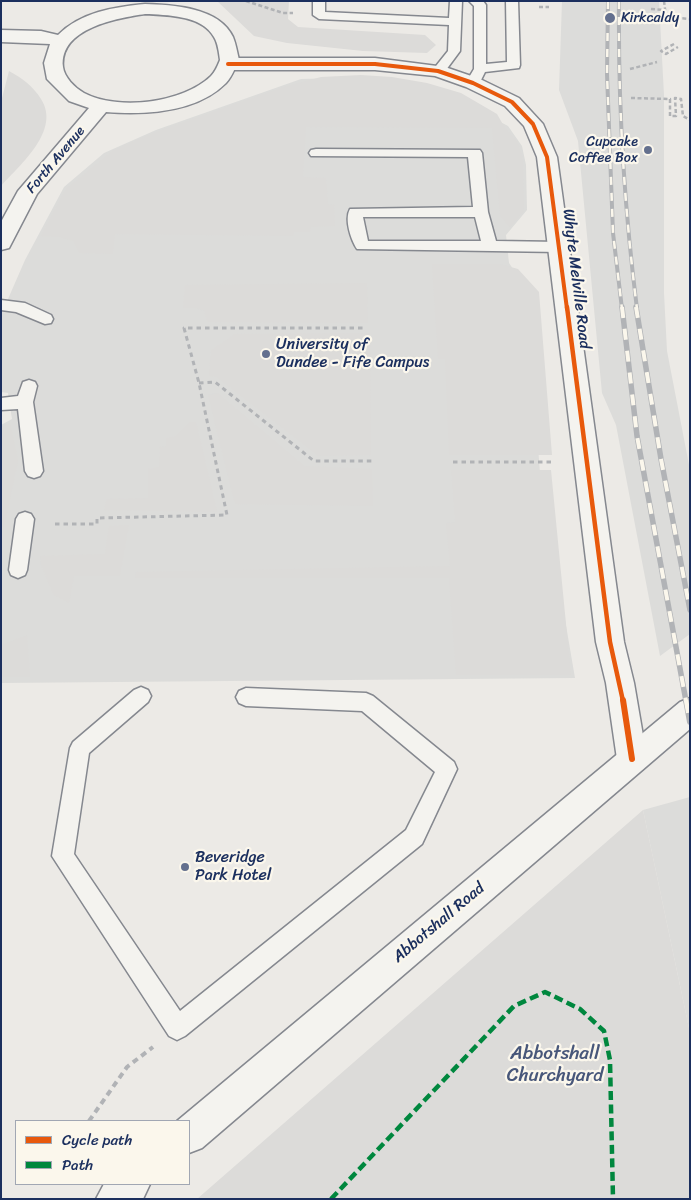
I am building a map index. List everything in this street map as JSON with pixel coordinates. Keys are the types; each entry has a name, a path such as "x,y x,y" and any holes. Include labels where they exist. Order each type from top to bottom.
{"main road":[{"path":"167,6 211,24 228,43 230,53 228,64 222,75 212,86 180,102 140,109 101,106 70,93 60,84 54,74 52,63 55,52 62,41 73,31 106,15 167,6"},
{"path":"1,36 41,37 62,41"},
{"name":"Whyte Melville Road","path":"228,64 376,64 477,76 512,102 534,124 547,157 610,642 620,683 632,759"},
{"name":"Forth Avenue","path":"1,243 7,219 28,191 101,106"},
{"name":"Abbotshall Road","path":"190,1134 690,710"},
{"path":"114,1199 131,1185"}],"lane":[{"path":"319,1 319,15 455,22"},
{"path":"438,71 454,52 456,1"},
{"path":"475,1 480,5 477,76 514,65 512,1"},
{"path":"316,153 475,153 481,212 490,246"},
{"path":"481,212 355,212 356,227 362,246 560,247"},
{"path":"1,305 18,307 45,319"},
{"path":"1,404 27,394 34,471"},
{"path":"18,570 25,521"},
{"path":"141,696 73,748 63,856 177,1028 414,837 447,769 366,702 246,697"}],"path":[{"path":"246,1 283,13 319,15"},
{"path":"664,1 666,17 690,19"},
{"path":"651,9 665,10"},
{"path":"674,44 661,51 666,54 678,47"},
{"path":"630,69 657,62"},
{"path":"631,98 670,99 670,116 676,116 675,98 681,99 683,116 690,120"},
{"path":"25,521 97,524 98,518 227,515 199,383 184,328 365,328"},
{"path":"199,383 215,382 314,462 372,461"},
{"path":"452,462 558,462"},
{"path":"89,1120 128,1067 177,1028"}],"shaded area":[{"path":"562,1 659,1 664,95 664,293 667,351 690,470 690,634 660,656 616,425 602,393 578,141 559,90"},
{"name":"University of Dundee - Fife Campus","path":"340,78 474,108 508,126 522,146 526,165 527,210 506,235 509,263 526,288 540,473 575,678 1,683 1,425 12,419 8,393 1,392 1,315 25,260 64,187 104,153 156,130 301,79"},
{"path":"690,797 690,1033 643,810"}],"green space":[{"path":"217,1 289,1 288,19 298,27 425,35 436,45 427,53 363,51 287,43 254,36"},
{"path":"9,71 27,83 38,94 46,111 46,123 36,146 1,186 1,102"},
{"path":"361,75 392,77 427,83 461,93 497,114 505,128 518,143 523,160 524,210 510,227 500,215 492,128 306,127 303,177 326,178 328,204 334,205 335,226 311,227 310,232 294,232 293,236 115,234 113,254 79,253 73,241 60,237 41,236 66,189 114,150 153,133 283,87 321,77"},
{"path":"432,264 500,264 518,269 539,292 552,455 449,455 445,359 438,359"},
{"path":"367,283 368,323 208,322 204,311 195,308 183,308 185,285"},
{"path":"370,333 371,455 319,456 217,377 209,376 211,350 234,334"},
{"path":"217,393 304,466 372,469 373,506 235,504 208,395"},
{"path":"190,422 196,422 217,512 104,510 107,499 148,498 148,469 159,467 160,447 166,446 166,438 176,436"},
{"path":"10,423 18,461 4,527 1,528 1,427"},
{"path":"451,470 551,470 571,675 456,675 449,578 135,578 136,572 450,566 446,523 455,522"},
{"path":"129,525 120,576 74,576 69,603 54,595 41,565 40,556 105,554 109,526"},
{"path":"27,635 30,677 1,677 1,645"},
{"name":"Abbotshall Churchyard","path":"643,810 690,1033 690,1199 197,1199"}],"railway":[{"path":"608,1 607,74 613,233 622,309"},
{"path":"619,1 623,155 637,309"},
{"path":"622,307 637,436 686,701"},
{"path":"636,307 661,459 690,610"},
{"path":"686,700 690,722"}],"marked path":[{"path":"331,1199 514,1006 545,992 580,1009 604,1031 610,1060 613,1199"}],"cycle path":[{"path":"228,64 375,64 438,71 473,83 512,102 533,124 547,157 610,642 620,683 632,759"}],"place":[{"name":"Kirkcaldy","path":"610,18"},
{"name":"Cupcake Coffee Box","path":"648,150"},
{"name":"University of Dundee - Fife Campus","path":"266,354"},
{"name":"Beveridge Park Hotel","path":"185,867"}]}
